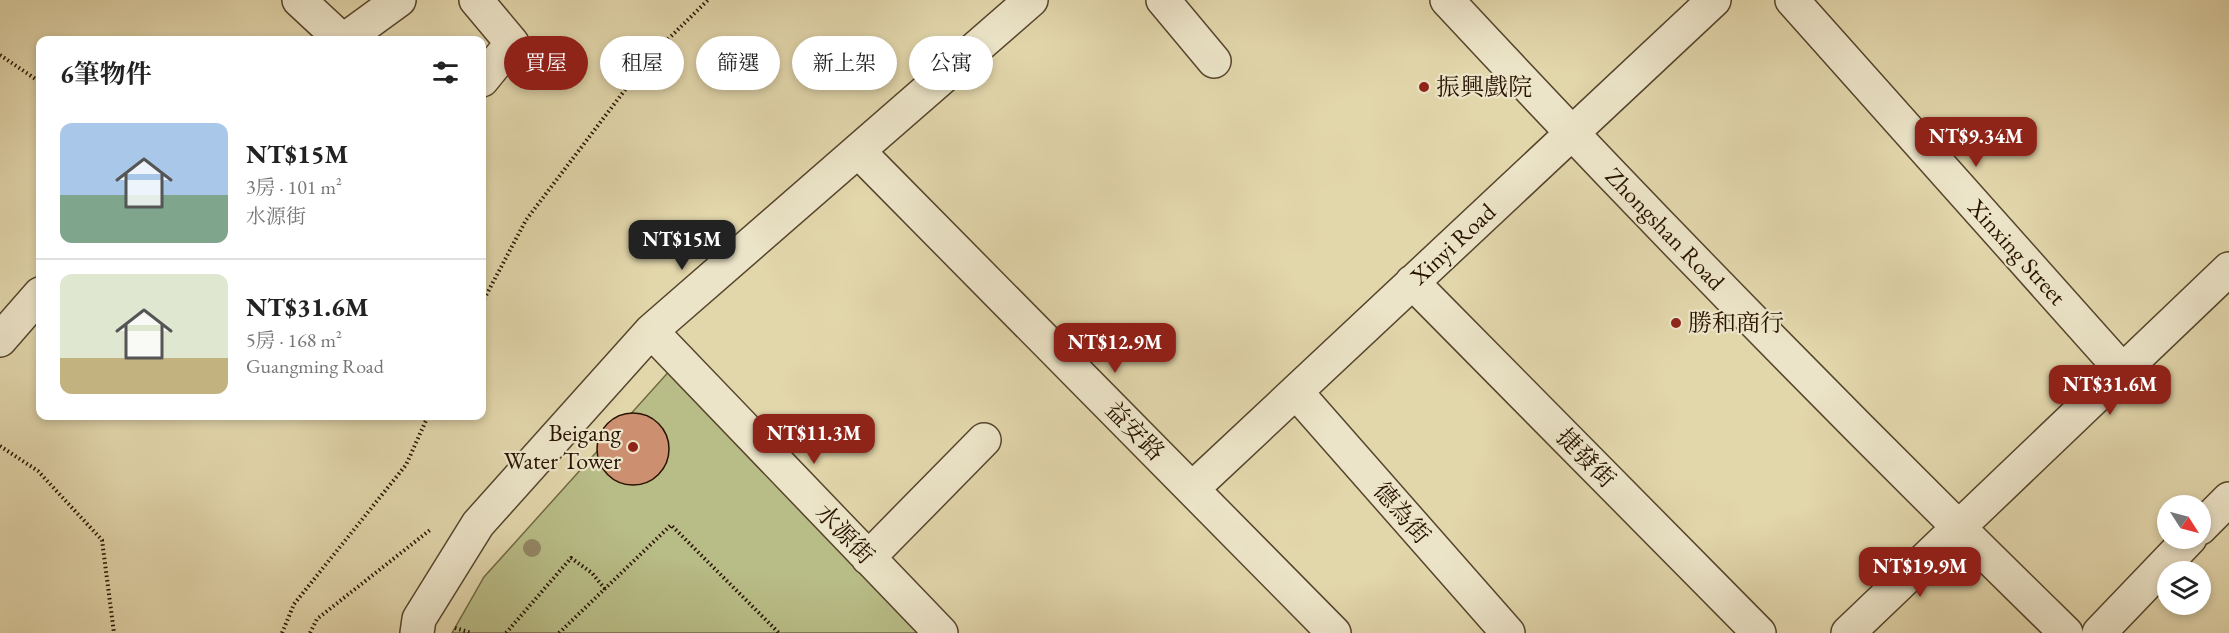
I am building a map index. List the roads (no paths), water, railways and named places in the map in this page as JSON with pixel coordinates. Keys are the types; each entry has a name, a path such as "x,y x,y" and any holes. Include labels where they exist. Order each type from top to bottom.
{"street":[{"path":"299,0 339,36"},
{"path":"349,36 399,0"},
{"path":"476,0 512,43 486,76"},
{"path":"1163,0 1214,61"},
{"name":"Zhongshan Road","path":"1447,0 1571,133 1957,526 2066,633"},
{"name":"Xinyi Road","path":"1192,489 1714,0"},
{"name":"Xinxing Street","path":"1791,0 2122,370"},
{"path":"417,633 419,619 478,524 651,331 859,152 1019,4"},
{"name":"益安路","path":"859,152 1334,633"},
{"path":"1848,633 1957,526 2229,269"},
{"name":"捷發街","path":"1413,282 1759,633"},
{"path":"0,340 36,299"},
{"name":"水源街","path":"651,331 940,633"},
{"name":"德為街","path":"1296,392 1508,633"},
{"path":"868,558 984,440"},
{"path":"2211,517 2229,499"},
{"path":"2098,633 2179,549"}],"place":[{"name":"振興戲院","path":"1424,87"},
{"name":"勝和商行","path":"1676,323"},
{"name":"Beigang Water Tower","path":"633,447"}]}
